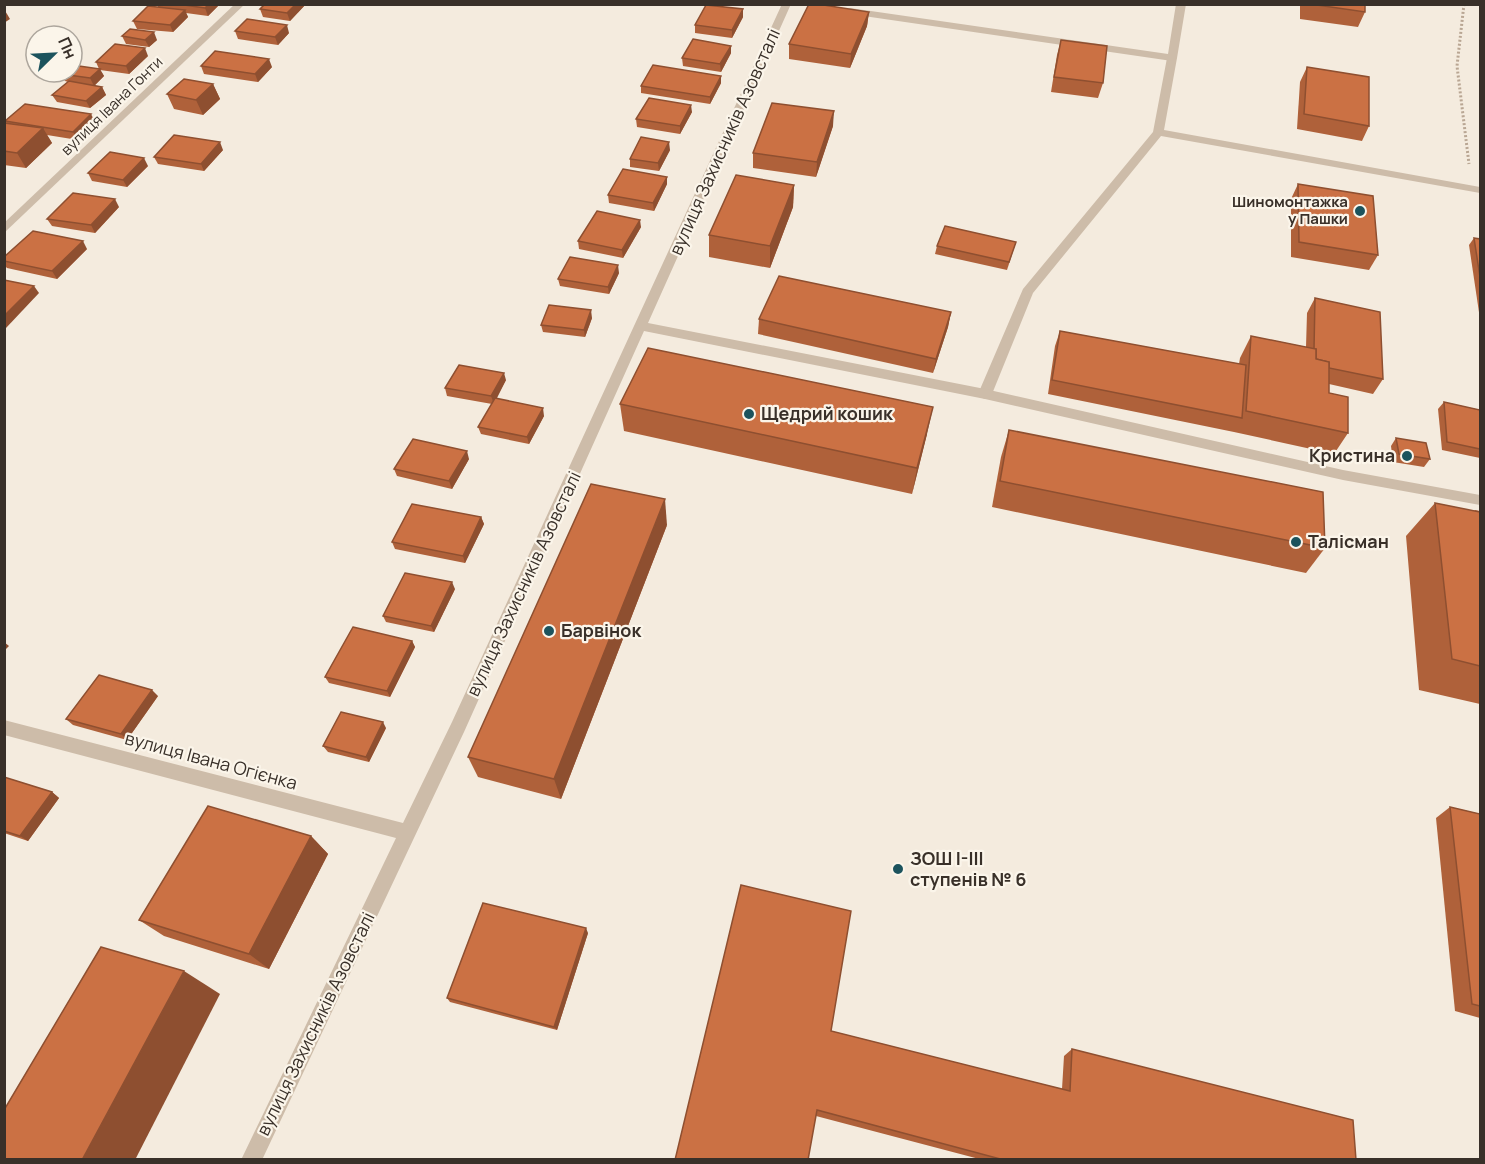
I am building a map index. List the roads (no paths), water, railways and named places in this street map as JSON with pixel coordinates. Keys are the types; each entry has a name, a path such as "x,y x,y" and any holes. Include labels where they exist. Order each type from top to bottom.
{"street":[{"name":"вулиця Івана Гонти","path":"4,230 241,4"},
{"name":"вулиця Захисників Азовсталі","path":"251,1160 408,833 788,4"},
{"path":"985,394 1027,292 1158,132 1181,4"},
{"path":"836,9 969,26 1172,58"},
{"path":"1158,132 1476,189"},
{"path":"641,326 985,394 1343,475 1480,500"},
{"name":"вулиця Івана Огієнка","path":"4,728 408,833"}],"place":[{"name":"Шиномонтажка у Пашки","path":"1360,211"},
{"name":"Щедрий кошик","path":"749,414"},
{"name":"Кристина","path":"1407,456"},
{"name":"Талісман","path":"1296,542"},
{"name":"Барвінок","path":"549,631"},
{"name":"ЗОШ I-III ступенів № 6","path":"898,869"}]}
